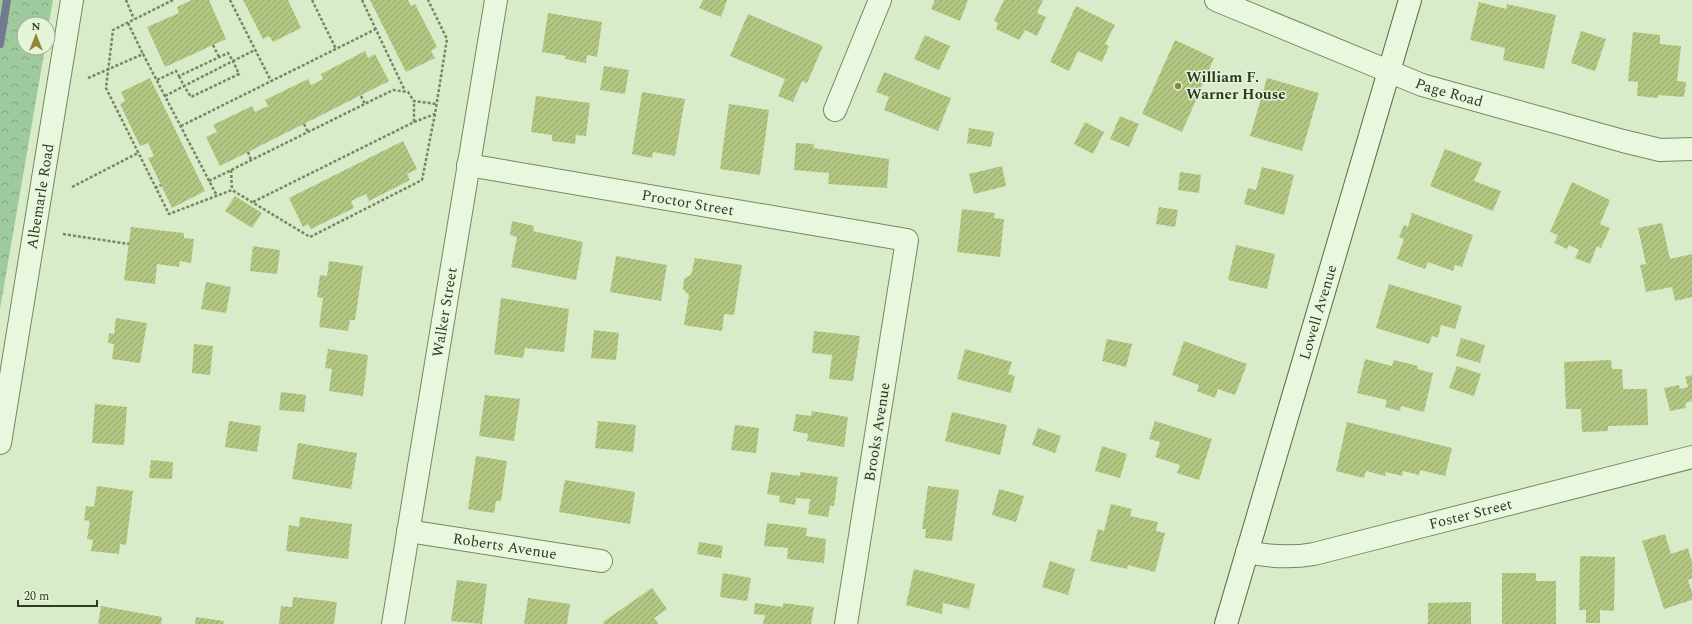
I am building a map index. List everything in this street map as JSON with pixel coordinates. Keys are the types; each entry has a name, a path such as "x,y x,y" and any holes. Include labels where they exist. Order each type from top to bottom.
{"street":[{"name":"Albemarle Road","path":"0,443 5,382 72,0"},
{"name":"Walker Street","path":"392,624 496,0"},
{"path":"835,110 880,0"},
{"name":"Page Road","path":"1216,0 1409,80 1453,94 1622,142 1660,150 1692,149"},
{"name":"Lowell Avenue","path":"1226,624 1410,0"},
{"name":"Proctor Street","path":"468,165 908,240"},
{"name":"Brooks Avenue","path":"846,624 908,240"},
{"name":"Foster Street","path":"1247,552 1279,557 1314,554 1692,457"},
{"name":"Roberts Avenue","path":"408,531 602,561"}],"path":[{"path":"126,0 134,19"},
{"path":"173,0 113,30 106,88 168,214 232,190"},
{"path":"230,0 271,81"},
{"path":"312,0 336,49"},
{"path":"362,0 406,92 408,92 414,101 414,122"},
{"path":"232,190 310,237 422,180 435,114 447,39 428,0"},
{"path":"128,23 217,196"},
{"path":"181,126 376,29"},
{"path":"213,45 219,57"},
{"path":"165,96 255,50"},
{"path":"157,80 176,71 191,97 239,74 228,53 179,76"},
{"path":"88,78 143,54"},
{"path":"209,181 393,90 406,92"},
{"path":"361,96 365,104"},
{"path":"414,101 436,104"},
{"path":"253,202 414,122 435,114"},
{"path":"304,124 308,132"},
{"path":"125,127 130,125"},
{"path":"248,152 251,160"},
{"path":"72,187 138,153"},
{"path":"231,170 232,190"},
{"path":"155,188 161,185"},
{"path":"63,234 129,244"}],"green space":[{"path":"0,0 53,0 50,16 16,16 16,56 44,56 0,309"}],"building":[{"path":"192,0 209,0 226,39 165,67 147,27 179,13 177,7"},
{"path":"243,0 288,0 301,28 273,42 269,36 263,39"},
{"path":"370,0 408,0 411,6 415,4 437,47 431,51 435,58 406,72"},
{"path":"703,0 727,0 721,17 699,8"},
{"path":"935,0 968,0 960,21 931,9"},
{"path":"1004,0 1043,0 1037,13 1046,17 1037,36 1025,30 1019,40 996,29 998,23 994,21"},
{"path":"1479,2 1506,9 1507,4 1556,15 1544,69 1503,60 1505,48 1470,40"},
{"path":"1076,6 1115,25 1105,44 1109,46 1102,62 1078,51 1069,71 1050,62"},
{"path":"548,13 602,22 597,57 587,55 586,63 565,59 566,56 542,52"},
{"path":"748,14 823,46 807,83 802,81 793,102 778,96 785,79 730,56"},
{"path":"1581,31 1606,39 1595,71 1571,63"},
{"path":"1633,32 1660,35 1660,44 1681,46 1677,81 1686,82 1684,97 1658,95 1658,98 1637,96 1638,82 1628,81"},
{"path":"925,35 950,46 939,70 914,59"},
{"name":"William F. Warner House","path":"1175,40 1214,58 1182,132 1142,114"},
{"path":"365,51 368,58 375,54 389,81 220,166 206,137 217,132 213,125 252,106 255,112 268,106 265,100 308,79 311,85 323,79 321,74"},
{"path":"604,66 629,70 625,94 600,90"},
{"path":"884,72 951,98 938,131 884,110 889,97 876,92"},
{"path":"150,78 205,191 172,208 148,158 154,156 148,143 140,146 120,104 125,101 121,92"},
{"path":"1267,78 1319,93 1302,151 1250,136"},
{"path":"642,92 685,99 675,156 653,152 652,158 632,154"},
{"path":"536,96 590,103 586,136 576,135 575,144 552,141 552,135 531,132"},
{"path":"729,104 769,110 760,175 720,169"},
{"path":"1120,116 1139,124 1129,147 1110,139"},
{"path":"1085,122 1104,132 1093,154 1074,144"},
{"path":"969,128 994,132 991,147 967,143"},
{"path":"403,141 417,169 407,174 410,180 369,201 366,194 351,201 354,208 311,229 308,224 303,227 289,198"},
{"path":"796,143 814,144 813,148 889,159 887,188 828,184 829,173 794,170"},
{"path":"1445,149 1482,163 1474,181 1501,191 1493,211 1430,186"},
{"path":"1002,166 1006,186 974,194 969,174"},
{"path":"1262,167 1294,175 1284,215 1244,204 1248,188 1256,190"},
{"path":"1180,172 1201,175 1199,193 1178,190"},
{"path":"1572,182 1610,200 1600,224 1610,228 1601,248 1597,246 1590,264 1575,258 1579,250 1569,245 1567,249 1554,243 1558,235 1550,232"},
{"path":"235,196 262,213 252,228 225,211"},
{"path":"1159,207 1178,210 1175,227 1156,224"},
{"path":"962,209 995,213 994,218 1004,219 1000,257 957,252"},
{"path":"1412,213 1473,235 1462,267 1455,265 1453,271 1428,262 1425,269 1397,259 1404,239 1399,237 1404,225 1408,227"},
{"path":"512,221 534,226 533,231 583,242 576,280 511,267 517,237 510,235"},
{"path":"1662,223 1670,259 1692,254 1692,297 1675,301 1672,287 1646,292 1640,265 1646,264 1638,228"},
{"path":"131,227 184,233 184,238 194,239 191,263 180,261 179,267 157,264 155,284 124,280"},
{"path":"1236,245 1275,254 1267,289 1228,280"},
{"path":"253,246 280,250 277,274 250,271"},
{"path":"616,256 667,265 661,301 610,292"},
{"path":"695,258 742,265 734,315 724,314 722,331 684,325 689,295 683,289 684,279 691,275"},
{"path":"329,261 363,266 355,320 350,320 348,331 319,327 323,298 317,297 320,275 327,276"},
{"path":"206,282 231,287 226,313 201,309"},
{"path":"1389,284 1462,306 1455,329 1441,325 1438,338 1432,336 1429,344 1376,328"},
{"path":"501,298 569,309 564,352 525,348 523,358 494,354"},
{"path":"116,318 147,323 140,363 112,359 114,344 108,343 109,333 114,334"},
{"path":"594,330 619,333 616,360 591,358"},
{"path":"814,331 860,336 853,381 829,379 832,355 812,353"},
{"path":"1461,338 1485,345 1480,363 1456,356"},
{"path":"1107,339 1132,344 1126,367 1102,361"},
{"path":"1184,341 1247,364 1235,395 1218,389 1215,398 1197,391 1199,385 1172,375"},
{"path":"194,344 213,346 210,375 192,373"},
{"path":"328,349 368,355 363,396 329,391 332,369 325,368"},
{"path":"965,349 1012,362 1008,374 1015,376 1011,393 957,379"},
{"path":"1365,359 1392,366 1394,360 1418,366 1417,369 1433,373 1424,412 1401,406 1400,411 1385,407 1387,400 1357,393"},
{"path":"1611,360 1612,369 1622,369 1623,389 1647,389 1648,425 1608,426 1608,431 1582,432 1581,409 1566,409 1564,362"},
{"path":"1457,366 1481,374 1474,396 1449,388"},
{"path":"1692,375 1692,401 1685,403 1686,408 1670,411 1664,388 1679,385 1680,389 1688,387 1685,377"},
{"path":"281,392 306,395 304,412 279,410"},
{"path":"485,395 520,399 514,441 479,436"},
{"path":"95,404 127,407 124,445 92,443"},
{"path":"812,411 848,417 844,447 807,441 808,434 793,431 796,414 811,416"},
{"path":"952,412 1007,425 1000,455 945,441"},
{"path":"229,421 261,426 257,452 225,447"},
{"path":"598,421 636,425 633,452 595,448"},
{"path":"1155,421 1212,439 1199,480 1177,473 1180,465 1155,457 1160,442 1149,439"},
{"path":"1347,422 1452,448 1445,476 1420,470 1419,475 1403,471 1402,476 1386,472 1385,476 1366,471 1364,478 1336,471"},
{"path":"735,425 759,428 756,453 731,450"},
{"path":"1038,428 1061,436 1055,453 1032,445"},
{"path":"298,443 357,453 351,489 292,479"},
{"path":"1102,446 1127,454 1120,478 1095,471"},
{"path":"476,456 507,461 501,501 496,501 494,513 468,509"},
{"path":"151,460 173,462 172,479 149,478"},
{"path":"771,472 800,476 800,472 838,477 834,506 830,506 828,517 808,514 810,499 796,498 795,505 779,502 780,496 767,494"},
{"path":"565,480 635,492 630,524 559,512"},
{"path":"97,486 133,491 126,545 120,544 119,554 91,551 93,540 87,539 90,521 84,520 86,506 94,507"},
{"path":"928,486 959,490 952,541 925,538 926,529 922,529"},
{"path":"999,489 1024,496 1016,522 992,515"},
{"path":"1111,504 1132,509 1130,516 1158,522 1156,531 1165,533 1155,572 1128,565 1127,569 1090,561 1098,529 1104,531"},
{"path":"300,517 352,524 348,559 286,551 289,525 299,527"},
{"path":"767,523 807,528 806,536 826,539 824,563 787,559 788,548 764,546"},
{"path":"1665,534 1671,554 1688,548 1692,562 1692,578 1688,580 1692,592 1692,600 1664,609 1642,541"},
{"path":"699,542 723,546 721,558 697,554"},
{"path":"1580,556 1615,557 1614,611 1600,610 1600,623 1586,623 1586,610 1579,610"},
{"path":"1050,561 1075,569 1068,595 1042,587"},
{"path":"914,569 975,584 969,609 943,603 942,614 906,605"},
{"path":"723,573 751,578 747,601 720,597"},
{"path":"1502,573 1536,573 1536,581 1556,581 1556,624 1502,624"},
{"path":"457,580 487,584 482,624 451,621"},
{"path":"652,588 667,609 654,618 659,624 604,624 603,622"},
{"path":"293,597 337,602 334,624 279,624 281,606 292,607"},
{"path":"528,598 570,604 567,624 524,624"},
{"path":"1471,602 1471,624 1427,624 1428,603"},
{"path":"755,603 783,607 783,603 814,607 811,624 763,624 765,615 754,614"},
{"path":"101,606 162,617 161,624 98,624"},
{"path":"196,617 224,621 223,624 195,624"}],"waterway":[{"path":"0,44 7,0"}],"place":[{"name":"William F. Warner House","path":"1178,86"}]}
